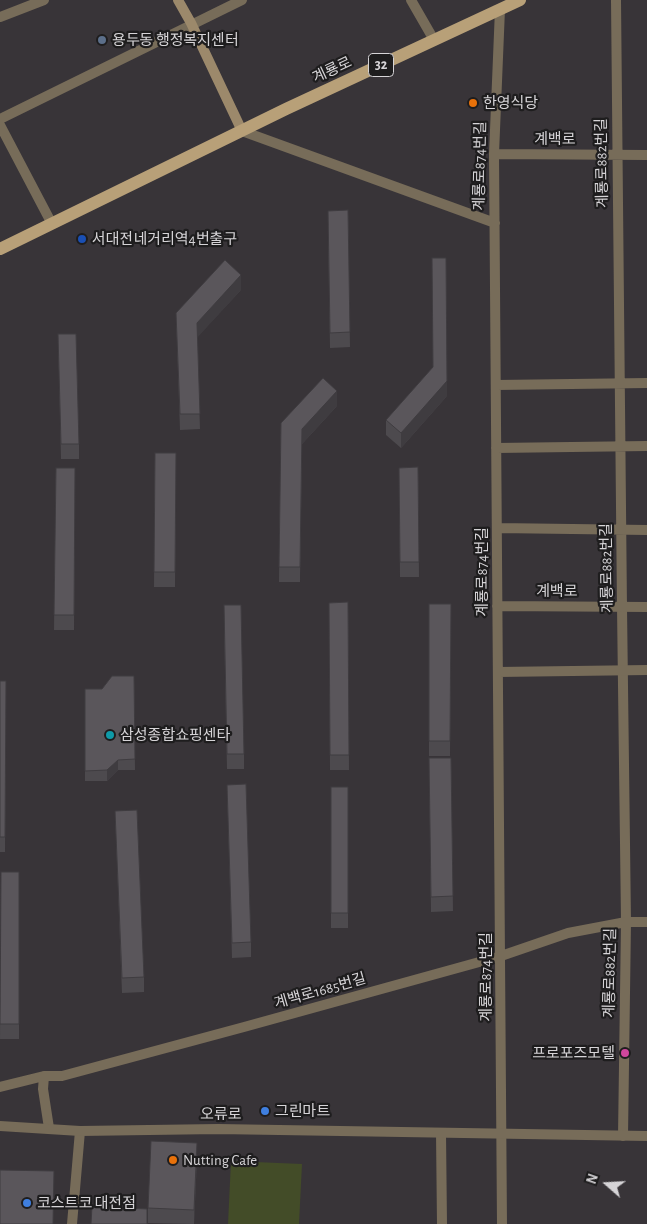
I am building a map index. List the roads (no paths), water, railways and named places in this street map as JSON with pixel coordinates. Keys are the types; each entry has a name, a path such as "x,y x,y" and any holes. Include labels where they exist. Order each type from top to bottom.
{"main road":[{"path":"178,0 191,23 242,131"},
{"name":"계룡로","path":"0,249 242,131 518,0"}],"street":[{"path":"0,17 44,0"},
{"path":"0,118 191,23 242,0"},
{"path":"411,0 434,40"},
{"name":"계룡로882번길","path":"616,0 626,922 623,1136"},
{"name":"계룡로874번길","path":"500,9 494,154 501,956 500,1134"},
{"path":"0,125 52,224"},
{"path":"242,131 495,223"},
{"name":"계백로","path":"494,154 647,155"},
{"path":"496,384 647,383"},
{"path":"496,448 647,446"},
{"path":"497,528 647,530"},
{"name":"계백로","path":"498,606 647,607"},
{"path":"498,672 647,670"},
{"name":"계백로1685번길","path":"0,1087 44,1076 72,1073 501,956 568,933 626,922 647,922"},
{"path":"44,1076 43,1089 49,1128"},
{"name":"오류로","path":"0,1126 80,1130 218,1129 647,1136"},
{"path":"72,1224 80,1130"},
{"path":"441,1133 442,1224"},
{"path":"500,1134 502,1224"}],"place":[{"name":"용두동 행정복지센터","path":"102,40"},
{"name":"한영식당","path":"473,103"},
{"name":"서대전네거리역4번출구","path":"82,239"},
{"name":"삼성종합쇼핑센타","path":"110,735"},
{"name":"프로포즈모텔","path":"625,1053"},
{"name":"그린마트","path":"265,1111"},
{"name":"Nutting Cafe","path":"173,1160"},
{"name":"코스트코 대전점","path":"27,1203"}]}
